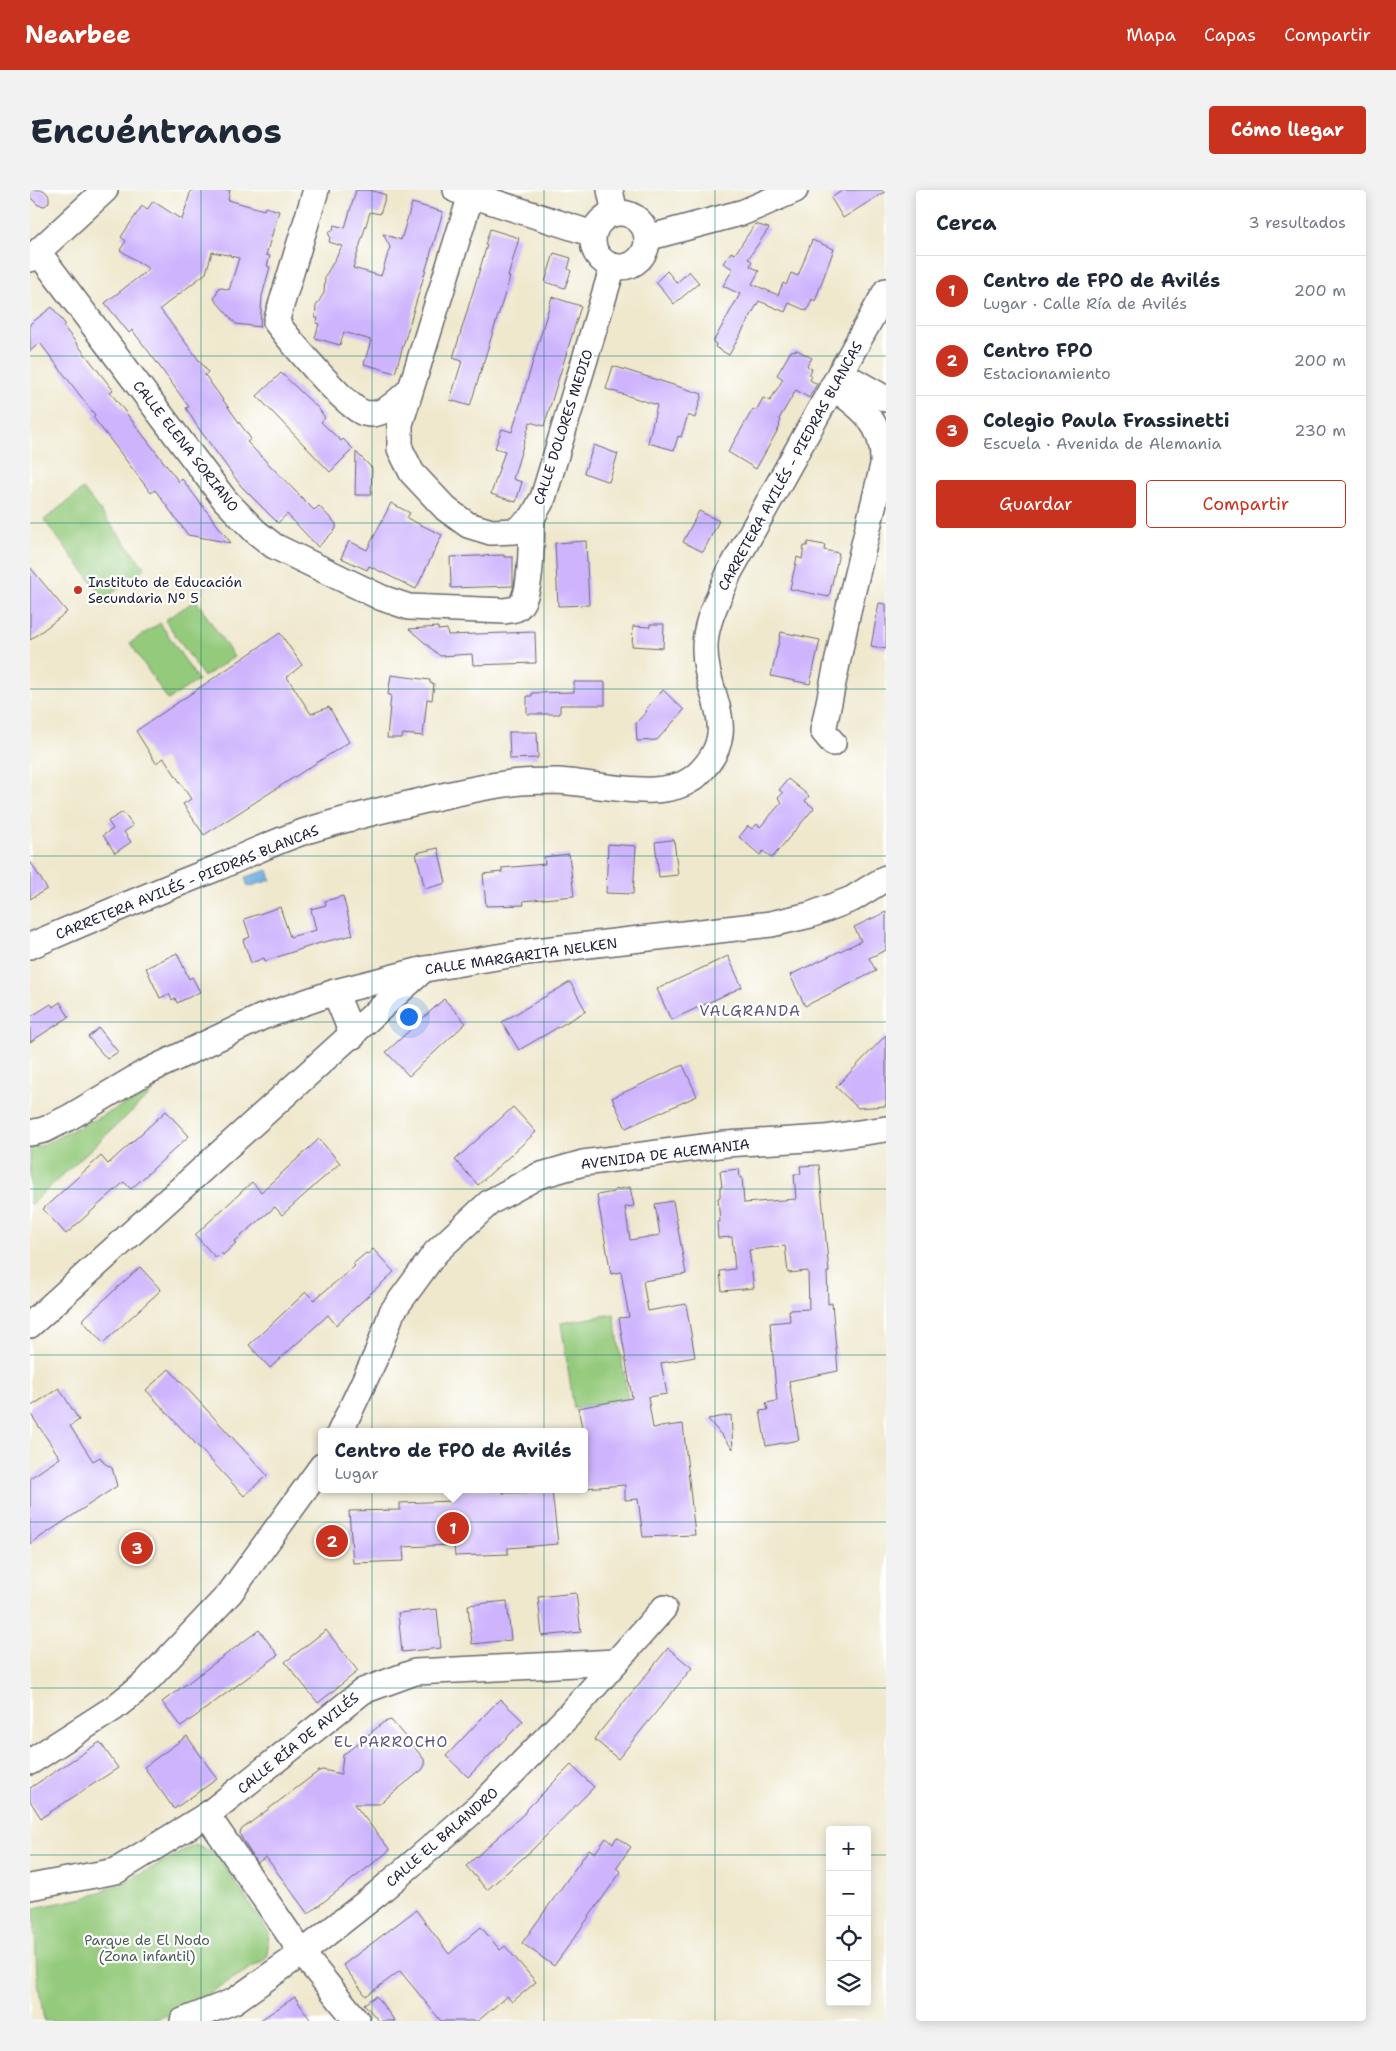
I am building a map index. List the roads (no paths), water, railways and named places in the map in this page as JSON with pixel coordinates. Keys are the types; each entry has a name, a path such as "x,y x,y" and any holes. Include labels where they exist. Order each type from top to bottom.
{"street":[{"path":"34,255 106,190"},
{"path":"316,190 276,322 288,339 348,403 364,413 376,413 390,408 410,390"},
{"path":"463,192 593,234"},
{"name":"CALLE DOLORES MEDIO","path":"463,192 400,424 400,450 412,473 446,509 468,525 491,532 515,531 532,518 543,498 613,266"},
{"path":"647,238 744,212 785,192"},
{"path":"613,201 625,213 635,217 642,223 647,238 644,252 639,259 629,266 613,266 601,260 595,252 593,234 596,225 613,201"},
{"name":"CALLE ELENA SORIANO","path":"34,255 225,500 255,531 274,546 382,598 409,607 505,611 517,608 524,601 528,586 532,518"},
{"name":"CARRETERA AVILÉS - PIEDRAS BLANCAS","path":"30,946 305,831 369,813 463,791 514,783 558,782 661,790 677,787 696,777 713,756 721,738 721,716 710,678 705,646 711,616 729,573 886,291"},
{"path":"836,380 886,399"},
{"path":"833,743 823,731 848,611 884,465 884,448 875,424 851,400 836,380"},
{"name":"CALLE MARGARITA NELKEN","path":"30,1133 44,1130 70,1117 144,1073 262,1017 335,992 425,969 527,952 772,924 810,915 852,899 886,878"},
{"path":"30,1326 425,969"},
{"path":"335,992 353,1036"},
{"name":"AVENIDA DE ALEMANIA","path":"342,1428 376,1356 392,1312 436,1252 490,1202 538,1176 583,1163 726,1144 824,1138 886,1129"},
{"path":"30,1762 114,1708 144,1684 230,1593 318,1472"},
{"name":"CALLE EL BALANDRO","path":"183,2021 234,2000 302,1953 377,1894 485,1801 569,1715 664,1608"},
{"name":"CALLE RÍA DE AVILÉS","path":"30,1887 116,1871 207,1815 363,1691 415,1672 616,1662"},
{"path":"207,1815 302,1953 357,2021"}],"water":[{"path":"268,870 271,880 248,887 245,877"}],"place":[{"name":"Instituto de Educación Secundaria Nº 5","path":"78,590"},
{"name":"Centro de FPO de Avilés","path":"453,1528"},
{"name":"Centro FPO","path":"332,1541"},
{"name":"Colegio Paula Frassinetti","path":"137,1548"}],"district":[{"name":"VALGRANDA","path":"750,1011"},
{"name":"EL PARROCHO","path":"391,1742"}],"park label":[{"name":"Parque de El Nodo (Zona infantil)","path":"147,1948"}]}
